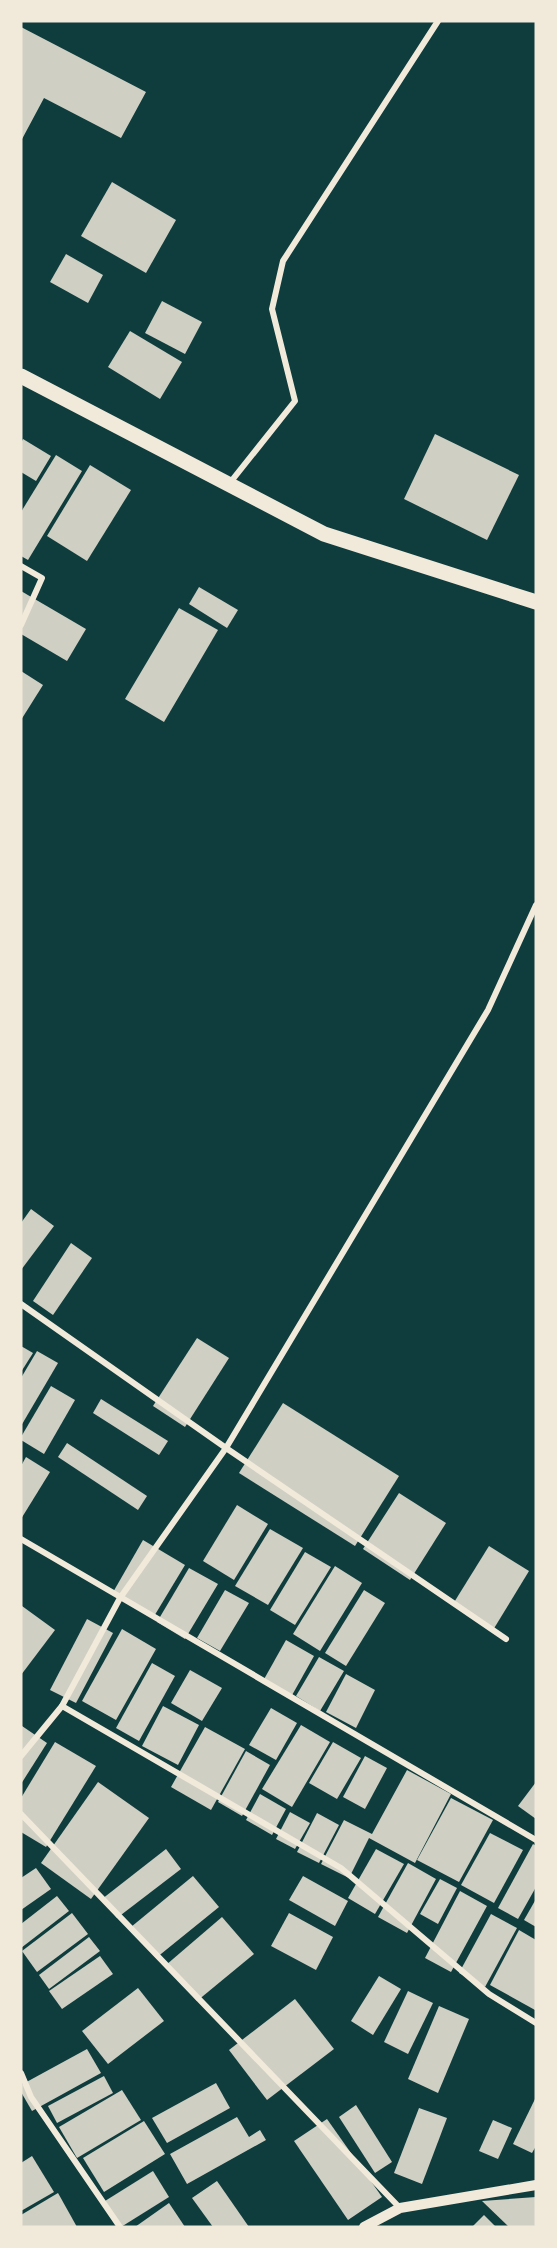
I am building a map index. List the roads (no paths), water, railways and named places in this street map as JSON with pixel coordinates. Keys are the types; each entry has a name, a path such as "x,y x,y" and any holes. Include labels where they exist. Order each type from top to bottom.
{"main road":[{"path":"21,376 324,534 536,602"}],"street":[{"path":"228,484 295,401 272,309 283,261 438,21"},
{"path":"21,566 42,578 21,625"},
{"path":"21,1756 62,1707 120,1598 226,1448 488,1010 536,905"},
{"path":"21,1304 226,1448 506,1639"},
{"path":"21,1539 536,1840"},
{"path":"62,1707 341,1868 489,1994 536,2023"},
{"path":"21,1814 400,2208"},
{"path":"21,2073 31,2097 120,2227"},
{"path":"364,2227 400,2208 536,2185"}]}
